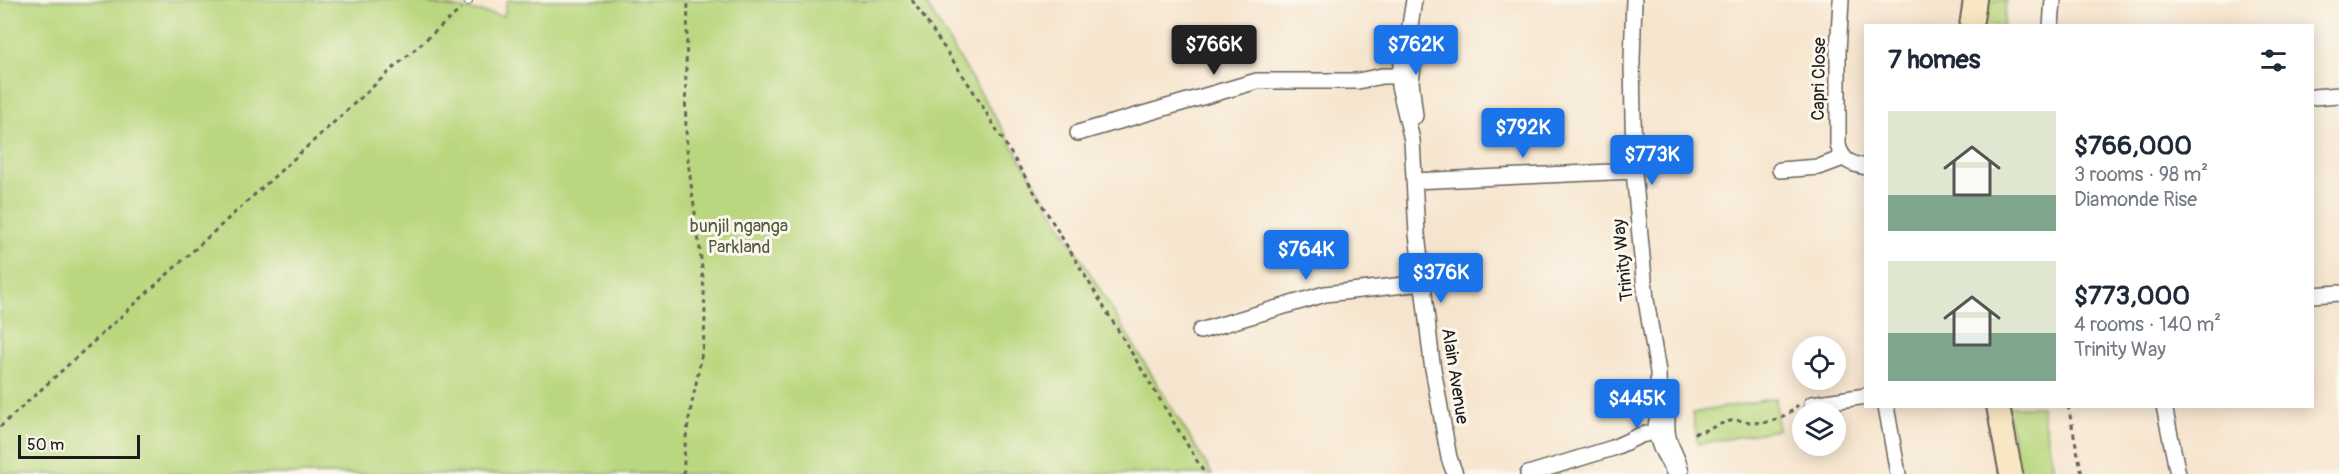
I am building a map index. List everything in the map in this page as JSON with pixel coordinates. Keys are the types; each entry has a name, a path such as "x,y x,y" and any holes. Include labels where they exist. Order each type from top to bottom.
{"street":[{"name":"Trinity Way","path":"1634,0 1632,61 1634,171 1646,300 1658,372 1667,399 1660,437 1675,474"},
{"name":"Capri Close","path":"1841,0 1838,52 1838,145 1843,158"},
{"path":"1960,24 1962,0"},
{"path":"1971,24 1975,0"},
{"path":"2051,24 2053,0"},
{"name":"Alain Avenue","path":"1413,6 1403,81 1412,140 1422,283 1440,412 1455,474"},
{"path":"1078,133 1245,84 1273,81 1358,81 1382,86 1403,81"},
{"path":"2314,97 2339,95"},
{"path":"1780,170 1819,167 1843,158 1849,163 1864,167"},
{"path":"1414,181 1634,171"},
{"path":"1200,331 1324,294 1422,283"},
{"path":"2314,295 2339,293"},
{"path":"1815,402 1864,396"},
{"path":"1886,408 1898,474"},
{"path":"1998,408 2012,474"},
{"path":"2164,408 2178,474"},
{"name":"Trinity Way","path":"1660,437 1677,456 1681,474"},
{"path":"1528,474 1613,448 1643,446 1660,437"}],"path":[{"path":"684,474 686,444 704,338 705,317 703,272 688,159 687,0"},
{"path":"912,0 972,89 1205,474"},
{"path":"0,427 390,71 447,23 468,1"},
{"path":"2068,408 2082,474"},
{"path":"1694,433 1735,420 1760,423 1775,421 1792,412"}],"green space":[{"name":"bunjil nganga Parkland","path":"0,0 408,0 504,16 507,0 924,0 1212,474 0,474"},
{"path":"1979,0 2006,0 2004,24 1975,24"},
{"path":"1776,398 1778,430 1698,444 1692,413"},
{"path":"2007,408 2041,408 2055,474 2020,474"}]}
